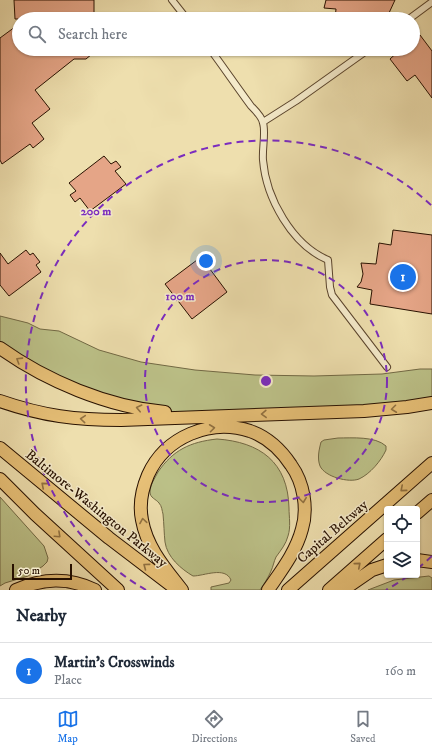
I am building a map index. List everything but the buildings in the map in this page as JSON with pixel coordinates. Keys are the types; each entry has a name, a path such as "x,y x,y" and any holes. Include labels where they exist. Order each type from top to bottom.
{"highway":[{"path":"0,348 27,365 52,378 100,398 151,411 206,416"},
{"path":"0,401 31,411 87,420 364,411 407,407 432,402"},
{"path":"182,590 151,548 145,533 141,502 144,484 158,458 180,439 191,433 206,429 229,427 251,432 267,440 276,447 294,470 302,492 305,512 302,531 289,559 268,590"},
{"name":"Baltimore-Washington Parkway","path":"0,448 109,538 177,590"},
{"name":"Capital Beltway","path":"288,590 432,463"},
{"path":"0,478 41,519 118,590"},
{"path":"420,510 432,500"},
{"path":"330,590 384,542"},
{"path":"420,560 432,562"},
{"path":"344,590 372,570 384,566"},
{"path":"16,590 35,582 59,580 85,585 95,590"}],"street":[{"path":"172,0 181,12"},
{"path":"418,12 432,2"},
{"path":"215,56 263,122 263,158 268,187 276,206 294,234 314,252 328,260 332,295 387,367"},
{"path":"263,122 296,101 359,56"}],"green space":[{"path":"0,316 28,323 40,329 59,331 99,350 141,362 195,370 255,375 314,376 382,374 432,369 432,403 206,416 151,411 100,398 0,348"},
{"path":"338,438 370,439 386,446 386,450 375,467 363,477 355,480 344,480 332,476 323,470 320,466 318,457 321,442 324,440"},
{"path":"217,439 246,445 269,457 283,478 287,492 290,522 288,536 285,544 276,557 269,576 260,590 211,590 211,587 229,583 231,580 224,573 193,576 179,566 172,558 166,547 161,506 150,494 151,487 158,472 176,453 183,448 198,442"},
{"path":"0,497 44,546 48,558 47,562 43,566 28,576 0,586"},
{"path":"429,576 432,578 432,590 368,590 394,580"}],"place":[{"name":"Martin's Crosswinds","path":"403,277"}]}
